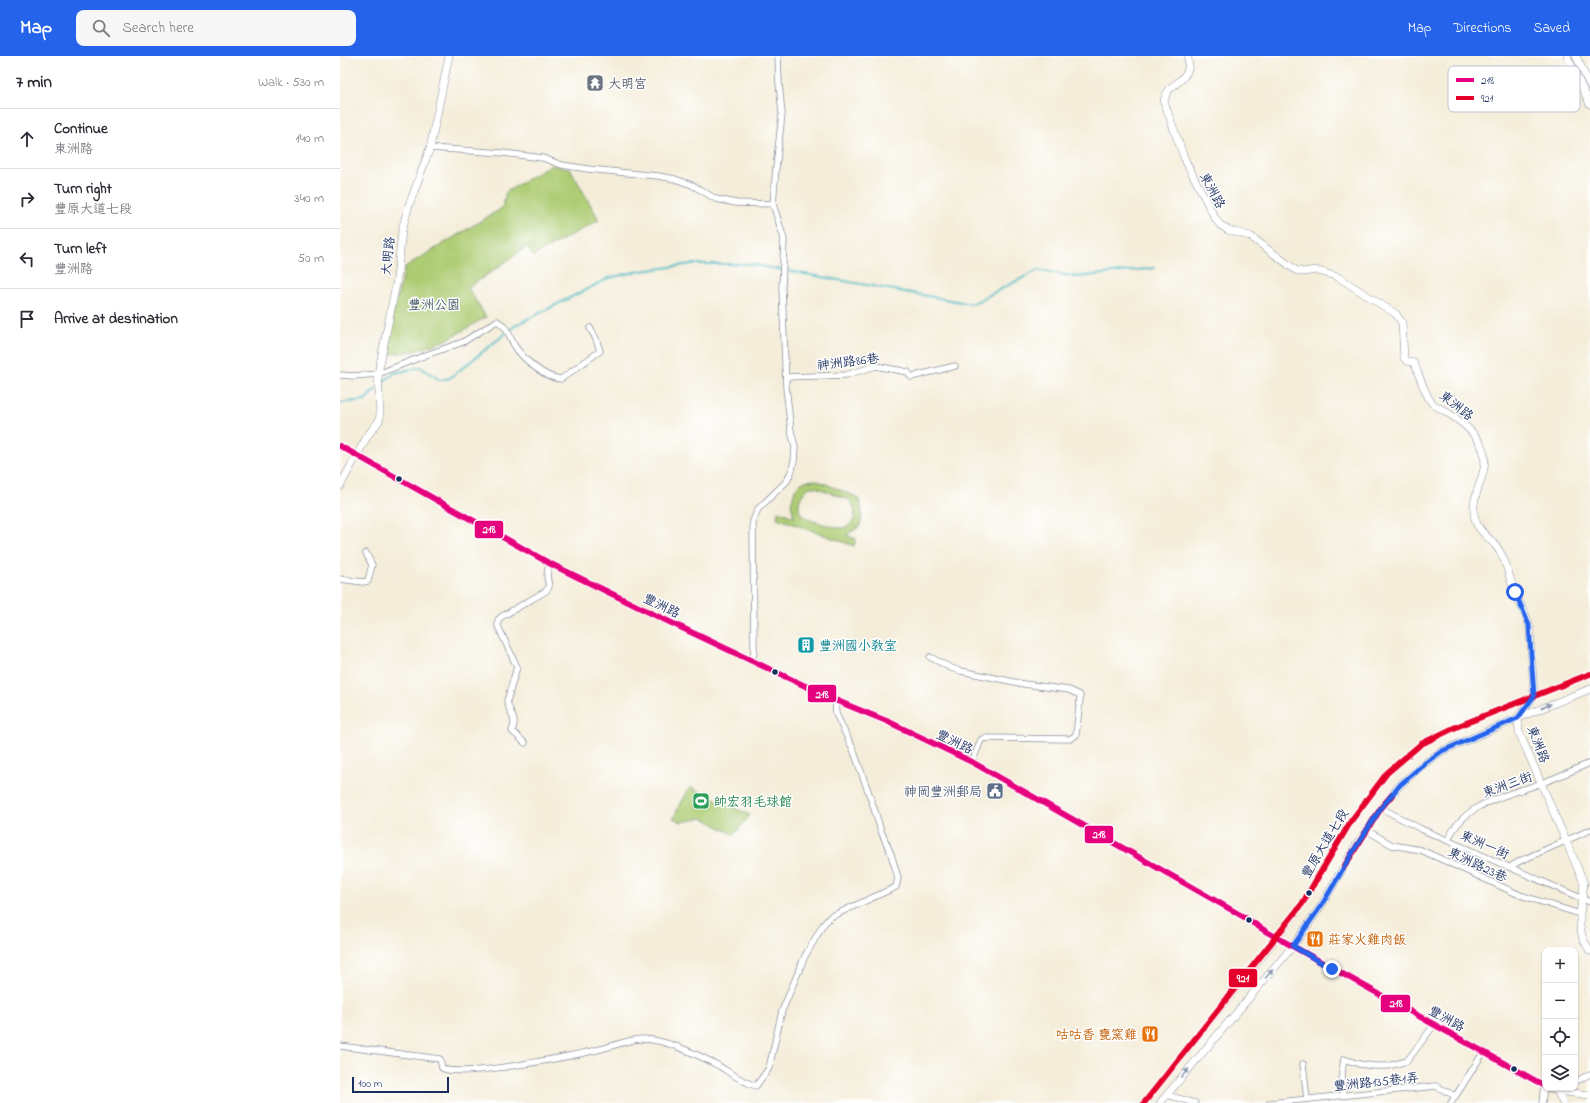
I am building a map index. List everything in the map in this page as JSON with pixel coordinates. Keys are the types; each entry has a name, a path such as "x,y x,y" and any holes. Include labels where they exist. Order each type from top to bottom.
{"street":[{"name":"大明路","path":"340,486 368,435 379,421 378,374 397,279 402,230 408,208 430,148 449,56"},
{"path":"752,660 754,652 753,521 758,509 787,481 794,466 795,447 791,431 786,377 782,288 784,239 773,204 782,114 778,56"},
{"name":"東洲路","path":"1188,56 1188,68 1186,72 1178,83 1170,88 1166,94 1164,102 1184,160 1217,221 1228,230 1250,236 1294,270 1304,272 1315,270 1338,277 1396,314 1402,323 1404,358 1407,361 1414,363 1430,402 1463,424 1480,444 1484,455 1485,466 1474,500 1473,509 1475,518 1483,533 1496,545 1528,620 1530,629 1534,696 1518,718 1519,732 1584,883 1580,914 1582,934 1590,951"},
{"path":"1567,56 1572,66"},
{"path":"1576,56 1590,86"},
{"path":"1580,83 1590,104"},
{"path":"430,148 503,153 543,158 562,165 588,169 658,176 692,185 716,198 736,203 773,204"},
{"path":"340,375 354,376 378,374 463,342 497,321 508,331 515,346 522,355 543,373 556,379 561,379 600,351 590,328"},
{"name":"神洲路86巷","path":"786,377 846,375 876,366 908,372 911,377 956,366"},
{"name":"豐洲路","path":"340,446 549,563 661,618 836,700 889,722 972,762 1332,969 1542,1085"},
{"path":"340,579 363,582 368,581 372,565 366,553"},
{"path":"525,743 512,731 514,725 513,716 506,701 517,667 498,626 498,620 546,591 549,587 547,576 549,563"},
{"path":"930,657 951,668 961,671 1024,684 1069,690 1080,695 1077,728 1074,737 984,738 981,740 972,762"},
{"name":"豐原大道七段","path":"1144,1103 1278,938 1302,904 1351,820 1373,788 1387,773 1421,744 1456,727 1590,674"},
{"path":"1160,1103 1293,946 1323,903 1381,808 1400,785 1425,763 1442,751 1590,689"},
{"path":"340,1046 440,1059 442,1068 445,1070 464,1071 519,1065 641,1039 661,1040 718,1066 743,1082 756,1086 769,1068 786,999 805,956 823,924 830,917 896,888 898,878 891,854 880,831 872,802 853,749 836,714 836,700"},
{"name":"東洲三街","path":"1448,840 1453,829 1463,818 1484,803 1542,783 1590,763"},
{"name":"東洲一街","path":"1381,808 1420,829 1590,902"},
{"path":"1510,867 1520,861 1590,830"},
{"name":"東洲路23巷","path":"1368,831 1392,845 1420,850 1520,895 1580,914"},
{"path":"1343,1095 1342,1072 1344,1059 1359,1064 1374,1066 1388,1066 1407,1061 1434,1025"},
{"path":"1451,1103 1483,1053"},
{"path":"1303,1064 1307,1099"},
{"path":"1578,1080 1590,1074"},
{"name":"豐洲路135巷1弄","path":"1270,1103 1307,1099 1326,1100 1343,1095 1436,1086 1455,1096"},
{"path":"1542,1103 1545,1091"},
{"path":"1560,1091 1563,1103"},
{"name":"豐洲路","path":"1566,1091 1590,1095"},
{"path":"1167,1095 1195,1103"}],"green space":[{"name":"豐洲公園","path":"551,165 570,168 599,220 533,256 527,247 468,288 486,317 447,340 415,351 385,355 389,327 405,267 502,208 506,192"},
{"path":"816,480 857,497 862,511 860,526 846,535 856,539 854,546 777,518 778,511 794,517 791,504 795,489 805,481","holes":["810,487 815,487 850,500 855,510 854,519 850,524 842,528 829,526 806,518 800,513 799,505 801,496"]},
{"name":"帥宏羽毛球館","path":"690,787 750,815 734,835 703,818 681,822 673,818"}],"waterway":[{"path":"380,384 395,373 420,367 440,380 450,378 516,325 609,278 634,272 692,264 750,264 972,304 1038,270 1077,277 1155,268"},
{"path":"340,403 365,400 376,389"}],"transit line":[{"name":"218","path":"340,446 549,563 661,618 835,700 889,722 972,762 1244,917 1267,932 1542,1084"},
{"name":"921","path":"1144,1103 1302,904 1351,821 1387,773 1421,744 1456,727 1590,674"},
{"name":"921","path":"1344,867 1381,808 1392,795"}],"place":[{"name":"大明宮","path":"595,83"},
{"name":"豐洲國小教室","path":"806,645"},
{"name":"神岡豐洲郵局","path":"995,791"},
{"name":"帥宏羽毛球館","path":"701,801"},
{"name":"莊家火雞肉飯","path":"1315,939"},
{"name":"咕咕香 甕窯雞","path":"1150,1034"}],"route":[{"path":"1332,969 1293,946 1323,903 1381,808 1400,785 1425,763 1442,751 1518,718 1534,696 1530,629 1515,592"}]}
